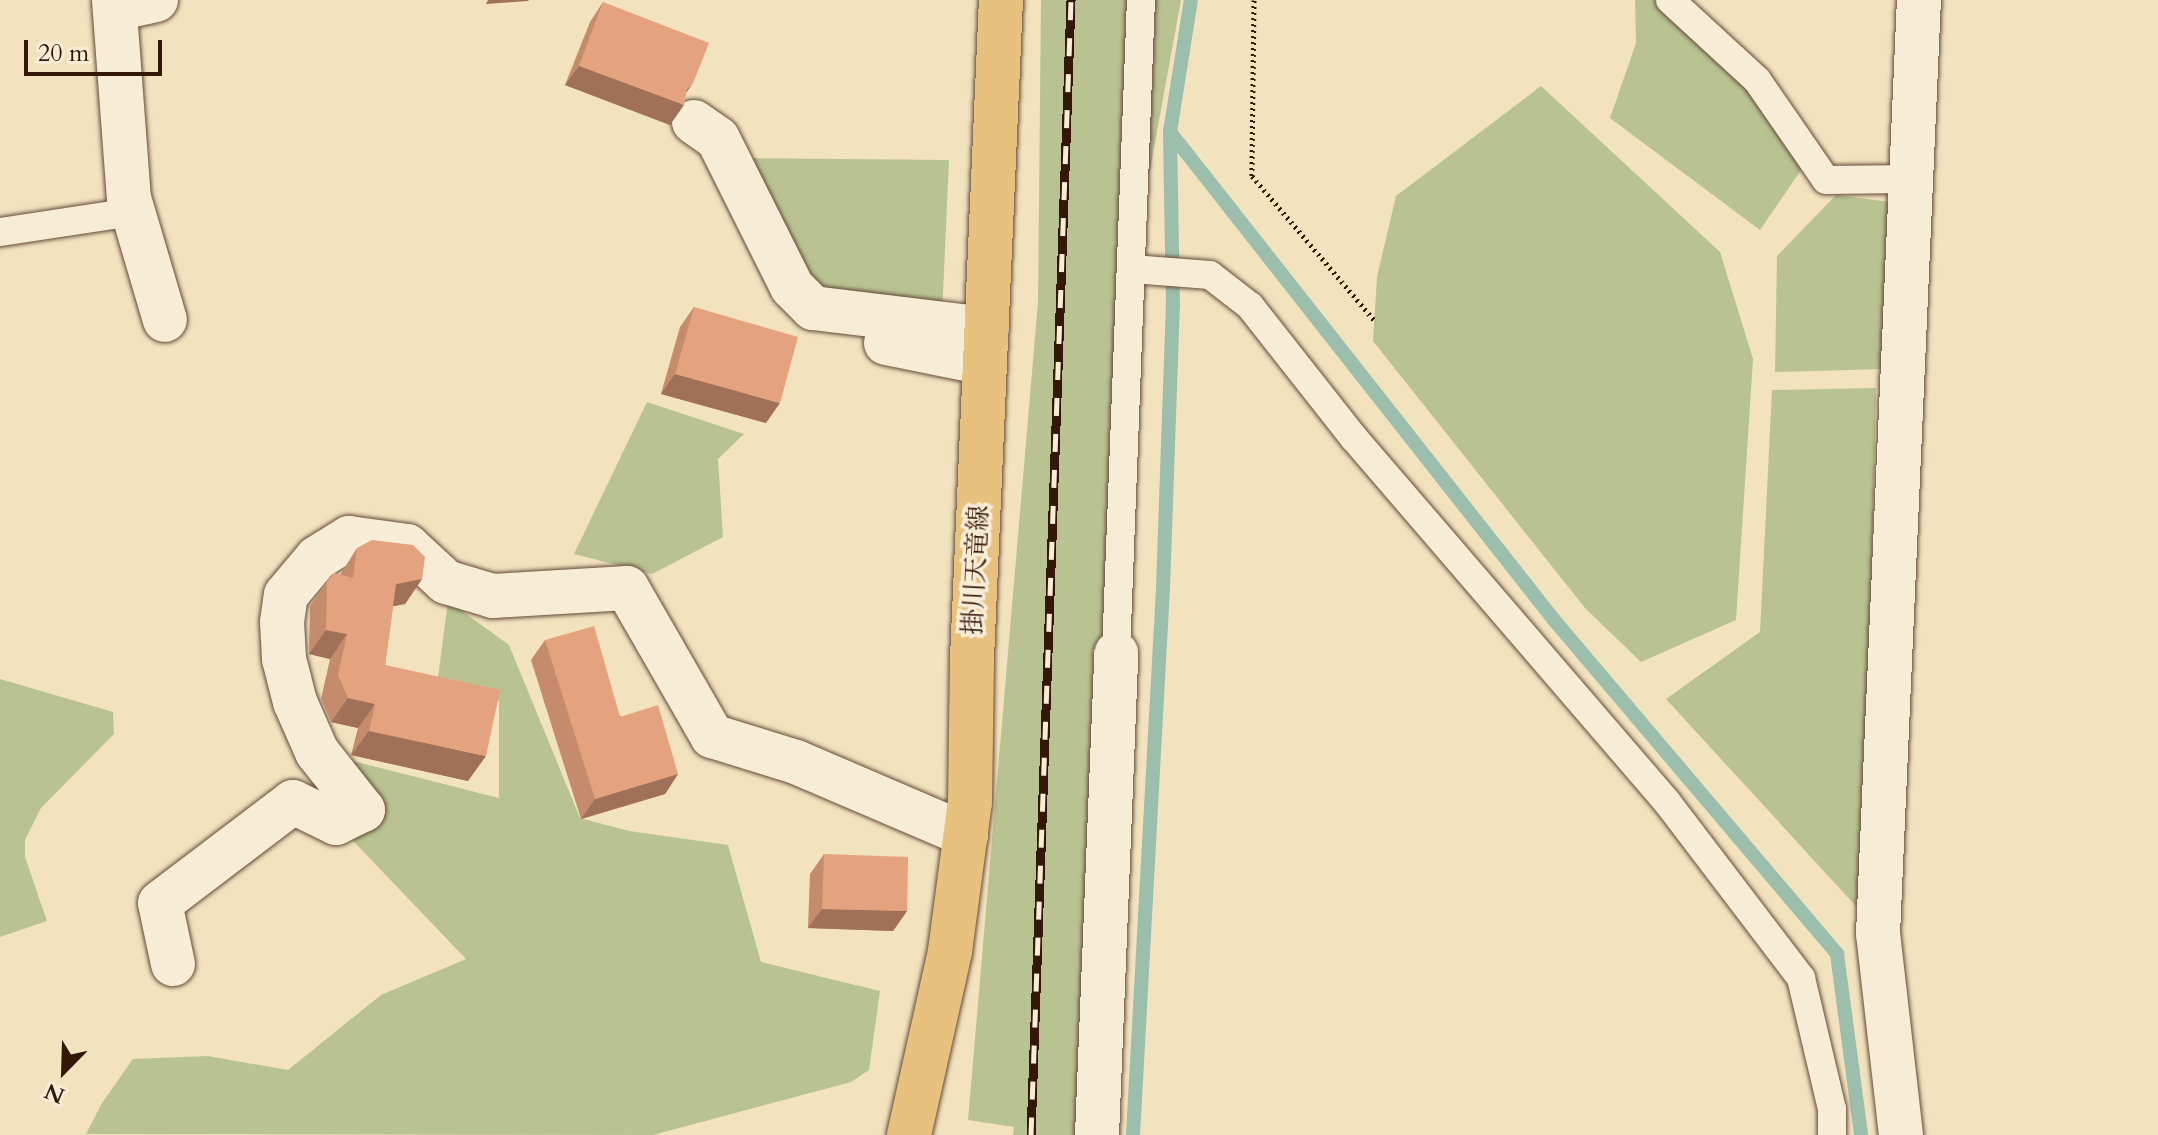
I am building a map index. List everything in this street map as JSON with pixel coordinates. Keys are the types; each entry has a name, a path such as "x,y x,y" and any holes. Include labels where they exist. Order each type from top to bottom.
{"main road":[{"name":"掛川天竜線","path":"909,1135 950,951 970,802 1001,0"}],"street":[{"path":"1901,1135 1878,934 1919,0"},
{"path":"129,3 129,198 165,320"},
{"path":"694,122 718,139 792,287 813,308 986,346"},
{"path":"794,329 799,326 986,346"},
{"path":"173,964 160,903 293,802 336,823 363,810 317,752 295,702 283,647 286,595 317,558 349,538 407,546 446,582 493,596 627,588 712,736 796,762 966,835"},
{"path":"1097,1135 1116,653"}],"lane":[{"path":"1116,653 1143,269 1141,0"},
{"path":"1670,0 1757,80 1826,180 1911,179"},
{"path":"0,232 133,212"},
{"path":"1143,269 1210,275 1250,306 1354,438 1667,802 1801,978 1832,1109 1832,1135"}],"path":[{"path":"1254,0 1252,176 1375,321"}],"green space":[{"path":"1041,0 1181,0 1132,269 1082,1135 1013,1135 1014,1127 968,1120 1038,302"},
{"path":"1635,0 1657,0 1757,80 1810,157 1760,230 1610,118 1636,43"},
{"path":"1541,86 1720,252 1753,359 1736,620 1641,662 1585,608 1373,341 1377,277 1396,196"},
{"path":"741,158 949,160 941,337 826,306"},
{"path":"1836,195 1890,202 1883,369 1775,372 1777,256"},
{"path":"1876,388 1864,915 1666,699 1760,632 1772,390"},
{"path":"647,402 744,434 718,459 723,537 652,574 574,554"},
{"path":"448,601 509,645 580,818 629,831 728,845 761,962 880,991 869,1070 851,1082 653,1135 86,1134 102,1103 133,1059 208,1056 288,1070 381,995 466,959 336,823 317,752 499,798 499,701 438,677"},
{"path":"0,679 113,712 114,734 41,808 25,840 25,857 47,921 0,937"}],"building":[{"path":"603,2 709,43 693,83 687,89 684,105 579,66"},
{"path":"694,307 798,337 780,403 675,374"},
{"path":"372,540 413,545 425,557 422,579 396,584 385,665 500,690 486,756 369,731 375,704 348,698 338,675 347,634 326,630 327,581 334,573 353,578 357,548"},
{"path":"594,626 620,717 658,705 678,774 595,799 545,640"},
{"path":"824,854 908,857 907,911 822,909"}],"waterway":[{"path":"1133,1135 1163,588 1173,306 1170,132 1191,0"},
{"path":"1170,132 1554,620 1837,954 1861,1135"}],"railway":[{"path":"1031,1135 1071,0"}]}
